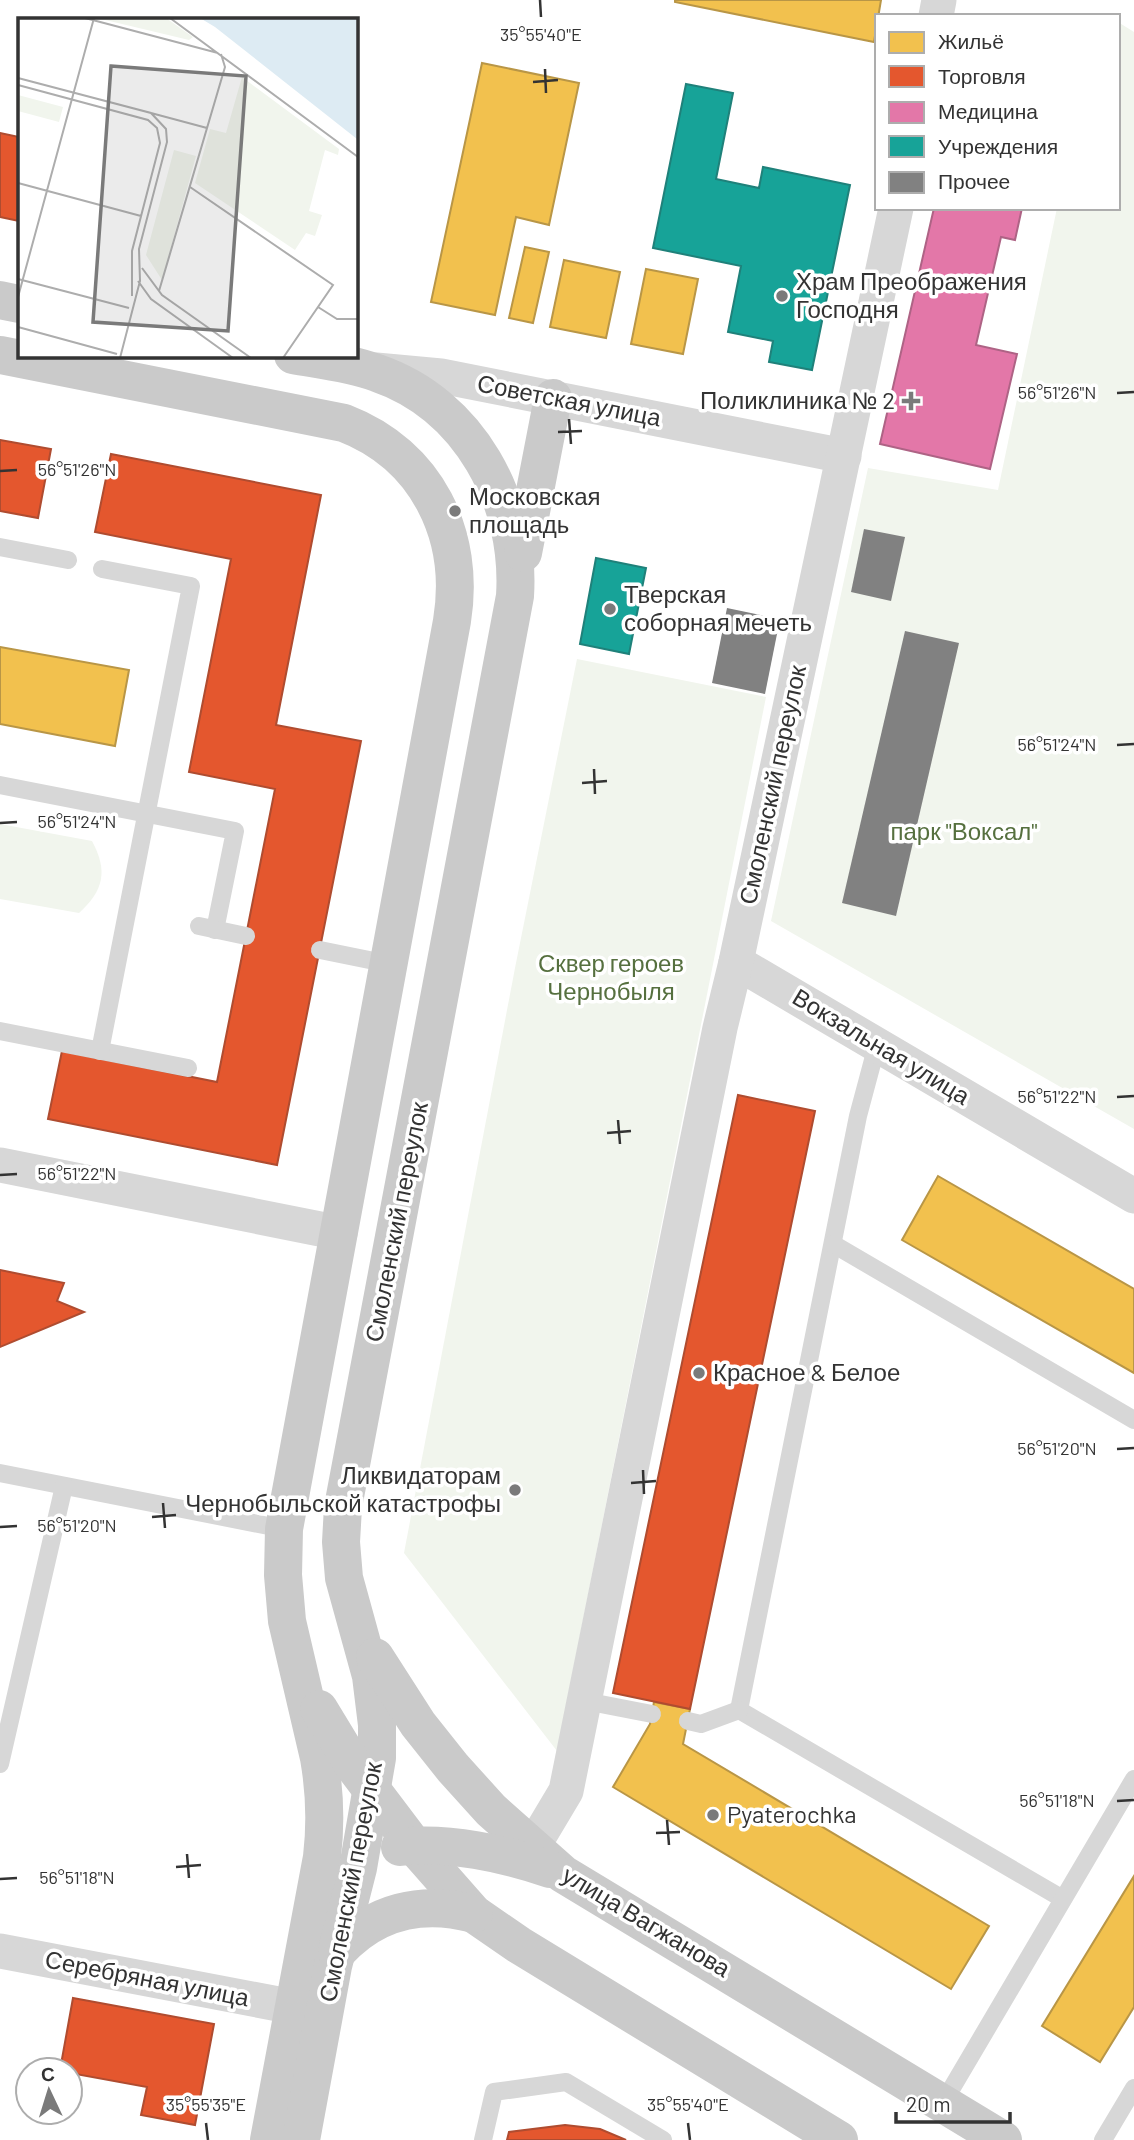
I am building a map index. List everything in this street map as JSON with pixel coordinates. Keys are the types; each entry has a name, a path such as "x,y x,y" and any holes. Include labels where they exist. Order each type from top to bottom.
{"main road":[{"path":"0,300 18,304"},
{"name":"Смоленский переулок","path":"0,355 344,423 369,434 391,450 420,479 441,514 455,566 454,608 389,964 330,1230 284,1529 284,1590 290,1636 319,1758 325,1807 321,1952 300,2140"},
{"name":"Советская улица","path":"304,357 362,368"},
{"name":"Смоленский переулок","path":"269,2140 294,2007 358,1868 373,1790 377,1758 376,1708 368,1660 344,1578 341,1542 343,1507 515,596 516,561 511,527 485,462 464,434 439,409 395,380 362,368"},
{"path":"515,596 552,398"},
{"name":"улица Вагжанова","path":"358,1628 386,1677 439,1751 491,1810 563,1874 1003,2140"},
{"path":"290,1636 306,1682 349,1758 415,1847 474,1914 520,1945 839,2140"},
{"path":"358,1868 388,1849 446,1847 491,1853 563,1874"},
{"path":"321,1952 368,1925 406,1910 433,1907 474,1914"}],"street":[{"name":"Смоленский переулок","path":"532,1848 566,1791 720,1028 896,210"},
{"name":"Советская улица","path":"362,368 441,376 844,456"},
{"name":"Вокзальная улица","path":"736,962 1134,1196"},
{"path":"0,1165 330,1230"},
{"name":"Серебряная улица","path":"0,1951 294,2007"}],"lane":[{"path":"0,547 68,560"},
{"path":"100,1051 191,586 102,569"},
{"path":"0,785 235,831 207,928 246,936"},
{"path":"320,950 389,964"},
{"path":"0,1031 188,1068"},
{"path":"739,1710 858,1116 877,1045"},
{"path":"834,1244 1134,1420"},
{"path":"0,1473 284,1529"},
{"path":"0,1764 64,1486"},
{"path":"585,1701 652,1714"},
{"path":"688,1721 701,1724 739,1710"},
{"path":"739,1710 1063,1899"},
{"path":"943,2103 1134,1779"},
{"path":"483,2140 494,2092 566,2081 663,2140"},
{"path":"1104,2140 1134,2088"}],"green space":[{"name":"парк \"Воксал\"","path":"1120,23 1134,32 1134,1129 771,921 868,468 998,490 1057,210 1120,210"},
{"name":"Сквер героев Чернобыля","path":"577,659 766,697 557,1751 404,1553 515,968"},
{"path":"0,824 92,841 100,862 101,880 94,896 79,913 0,899"}],"building: Жильё":[{"path":"881,0 879,14 875,14 874,42 675,2"},
{"path":"482,63 579,83 549,225 516,217 495,315 431,302"},
{"path":"525,247 549,252 533,323 509,318"},
{"path":"564,260 620,272 606,338 550,327"},
{"path":"646,269 698,279 683,354 631,344"},
{"path":"0,647 129,670 115,746 0,724"},
{"path":"938,1176 1134,1289 1134,1373 902,1240"},
{"path":"654,1702 690,1709 683,1744 989,1926 951,1989 613,1787 650,1724"},
{"path":"1134,1876 1134,2007 1100,2062 1042,2026"}],"building: Торговля":[{"path":"0,133 18,137 18,221 0,217"},
{"path":"0,440 51,449 38,518 0,511"},
{"path":"111,454 321,495 276,725 361,741 277,1165 48,1119 62,1051 217,1082 275,789 189,772 231,559 95,532"},
{"path":"738,1095 815,1111 690,1709 613,1693"},
{"path":"0,1270 64,1283 57,1301 84,1312 0,1347"},
{"path":"73,1998 214,2024 195,2125 141,2115 147,2087 84,2076 84,2056 63,2056"},
{"path":"565,2125 600,2129 626,2140 507,2140 509,2132"}],"building: Медицина":[{"path":"934,210 1022,210 1015,240 1001,237 976,345 1017,354 990,469 880,444"}],"building: Учреждения":[{"path":"686,84 733,93 716,179 759,188 763,167 850,185 812,370 769,362 773,341 728,332 741,266 653,248"},
{"path":"596,558 646,568 629,654 580,644"}],"building: Прочее":[{"path":"864,529 905,537 891,601 851,592"},
{"path":"727,608 780,619 765,694 712,683"},
{"path":"905,631 959,643 896,916 842,903"}],"place":[{"name":"Храм Преображения Господня","path":"782,296"},
{"name":"Поликлиника № 2","path":"911,401"},
{"name":"Московская площадь","path":"455,511"},
{"name":"Тверская соборная мечеть","path":"610,609"},
{"name":"Красное & Белое","path":"699,1373"},
{"name":"Ликвидаторам Чернобыльской катастрофы","path":"515,1490"},
{"name":"Pyaterochka","path":"713,1815"}]}
